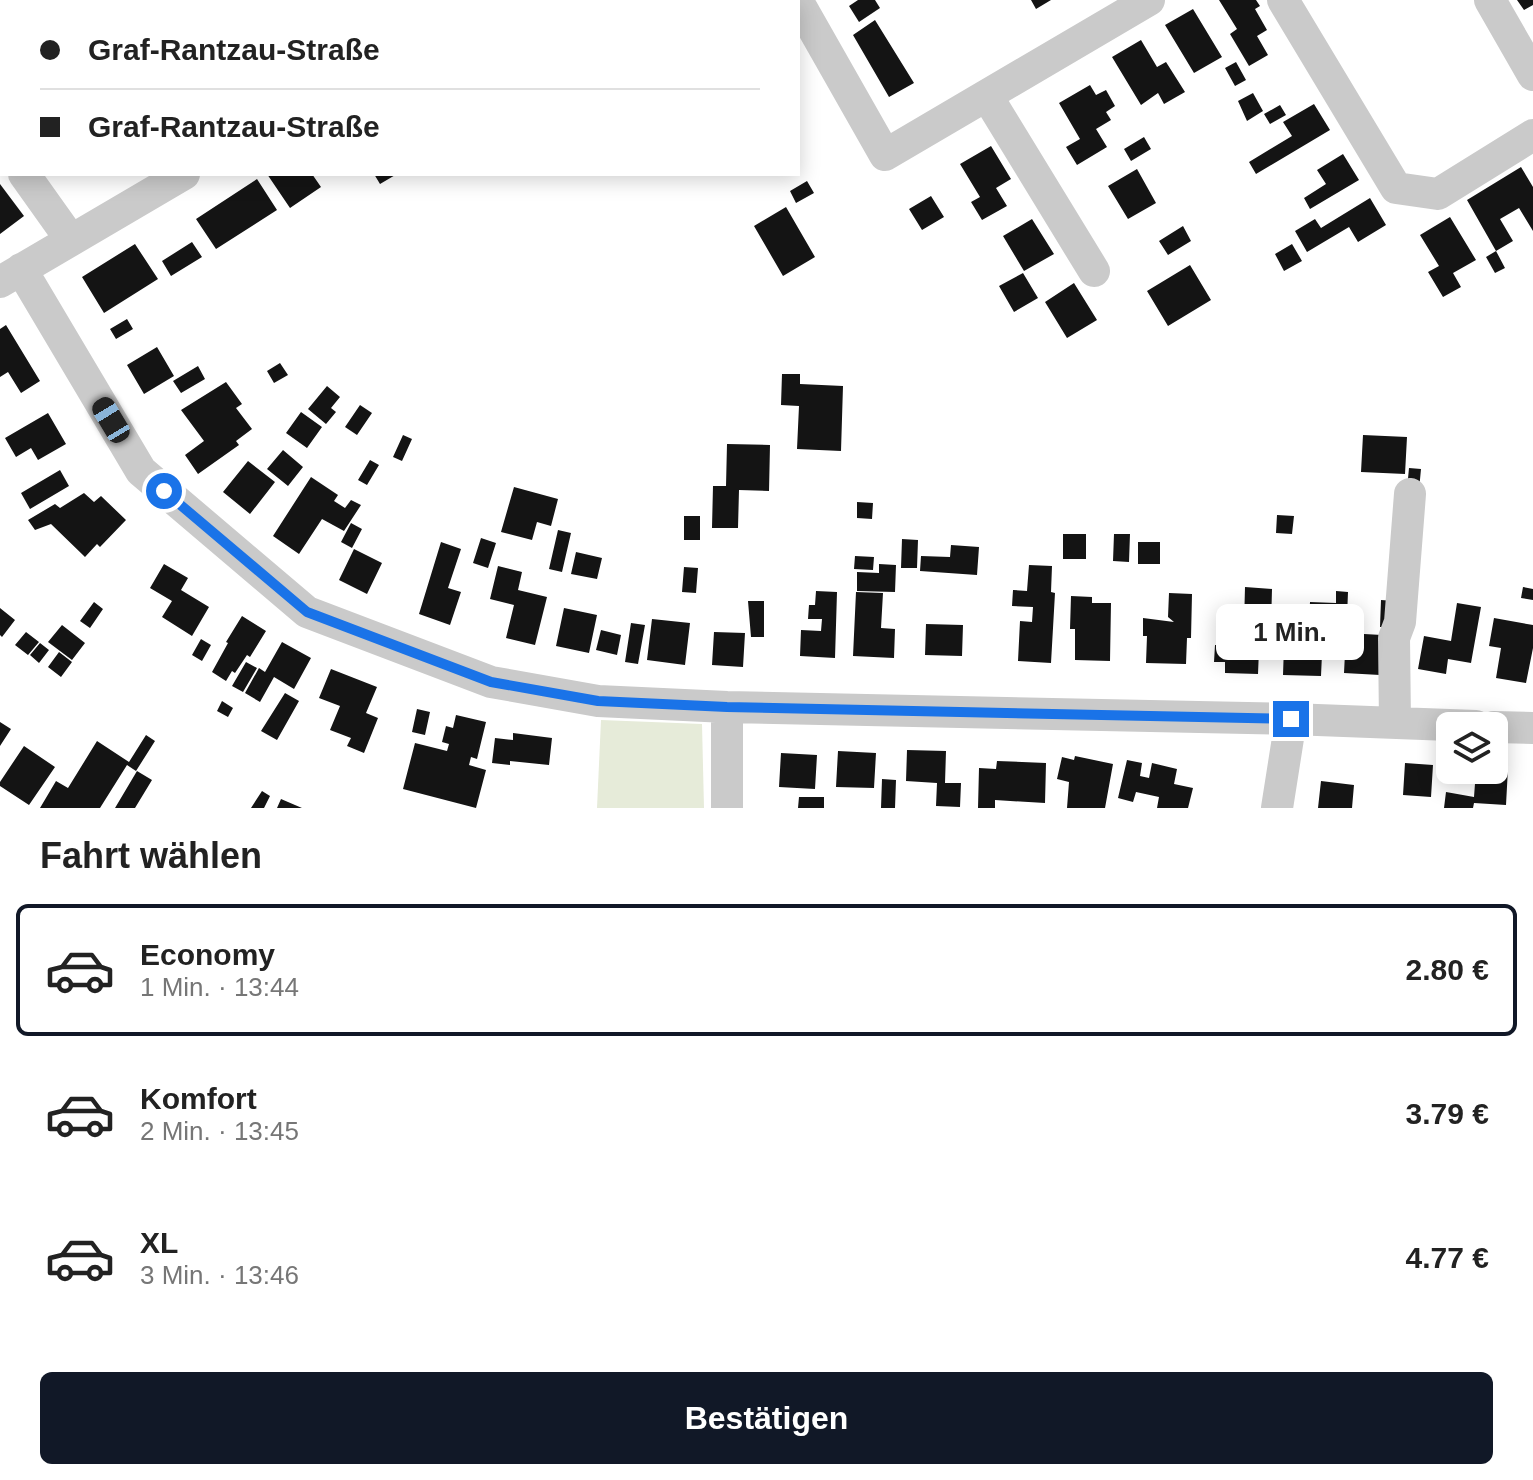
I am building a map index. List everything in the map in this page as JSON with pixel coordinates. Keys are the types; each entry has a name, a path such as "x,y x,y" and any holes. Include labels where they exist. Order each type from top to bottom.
{"street":[{"path":"800,5 885,155 1149,0"},
{"path":"1283,0 1396,188 1438,194 1533,135"},
{"path":"1490,0 1533,75"},
{"path":"987,96 1094,271"},
{"path":"25,176 71,240"},
{"path":"181,176 11,276 141,471 307,612 491,682 598,701 1436,725"},
{"path":"1395,723 1394,638 1400,622 1410,494"},
{"path":"727,707 727,808"},
{"path":"1277,808 1291,719"},
{"path":"1508,727 1533,728"}],"green space":[{"path":"601,720 702,724 704,808 597,808"}],"building":[{"path":"858,0 875,0 880,8 859,22 849,6"},
{"path":"1031,0 1051,0 1036,9"},
{"path":"1219,0 1256,0 1260,6 1255,9 1267,30 1257,36 1268,55 1249,66 1230,34 1237,29"},
{"path":"1517,0 1533,0 1533,5 1524,10"},
{"path":"1193,9 1222,57 1194,73 1165,25"},
{"path":"875,20 914,83 889,97 853,35"},
{"path":"1141,40 1157,67 1166,62 1185,92 1164,104 1158,93 1141,105 1112,57"},
{"path":"1236,62 1246,80 1235,86 1225,68"},
{"path":"1090,85 1096,95 1106,90 1115,106 1106,112 1111,120 1096,129 1107,147 1077,165 1066,147 1080,139 1059,103"},
{"path":"1253,93 1263,111 1247,121 1238,101"},
{"path":"1314,104 1330,130 1256,174 1249,162 1292,136 1283,122"},
{"path":"1280,105 1286,115 1270,124 1264,114"},
{"path":"1144,137 1151,149 1131,161 1124,149"},
{"path":"991,146 1011,179 996,188 1007,206 982,220 971,202 980,197 960,164"},
{"path":"1343,154 1359,180 1310,209 1304,198 1326,184 1317,170"},
{"path":"1521,167 1533,187 1533,231 1519,208 1500,219 1513,241 1496,251 1467,200"},
{"path":"1137,169 1156,203 1128,219 1108,186"},
{"path":"268,176 313,176 321,187 290,208"},
{"path":"375,176 394,176 380,184"},
{"path":"257,179 277,210 216,249 196,219"},
{"path":"807,181 814,193 796,203 790,191"},
{"path":"0,184 24,216 0,234"},
{"path":"931,196 944,217 922,230 909,209"},
{"path":"1370,198 1386,225 1358,242 1349,227 1307,252 1295,231 1315,219 1321,228"},
{"path":"786,207 815,257 783,276 754,226"},
{"path":"1450,217 1476,260 1453,273 1461,287 1443,297 1428,272 1439,266 1420,235"},
{"path":"1032,219 1054,254 1024,271 1003,236"},
{"path":"1183,226 1191,241 1168,255 1159,241"},
{"path":"192,242 202,257 171,276 162,261"},
{"path":"135,244 158,279 104,313 82,277"},
{"path":"1292,244 1302,261 1284,271 1275,254"},
{"path":"1496,251 1505,268 1495,273 1486,257"},
{"path":"1190,265 1211,300 1168,326 1147,291"},
{"path":"1023,273 1038,298 1014,312 999,286"},
{"path":"1074,283 1097,320 1067,338 1045,302"},
{"path":"127,319 133,329 116,339 110,329"},
{"path":"6,325 40,381 21,393 8,372 0,377 0,329"},
{"path":"157,347 174,376 144,394 127,365"},
{"path":"280,363 288,375 274,383 267,371"},
{"path":"198,366 205,379 181,393 173,381"},
{"path":"782,374 800,374 800,384 843,386 841,451 797,449 799,406 781,405"},
{"path":"226,382 242,404 236,408 252,429 236,441 239,445 198,474 185,455 204,441 181,410"},
{"path":"327,386 340,397 331,408 336,412 326,424 308,409"},
{"path":"360,405 372,413 357,435 345,427"},
{"path":"301,412 322,427 307,448 286,433"},
{"path":"48,413 66,444 38,460 31,448 16,457 5,438"},
{"path":"403,435 412,439 402,461 393,457"},
{"path":"1363,435 1407,437 1405,474 1361,472"},
{"path":"727,444 770,445 769,491 739,490 738,528 712,528 713,486 726,486"},
{"path":"283,450 303,467 288,486 267,469"},
{"path":"370,460 379,465 367,485 358,480"},
{"path":"248,461 275,482 250,514 223,492"},
{"path":"1409,468 1421,469 1419,490 1407,489"},
{"path":"60,470 69,486 30,509 21,493"},
{"path":"311,477 338,495 334,501 345,508 351,500 361,505 344,531 322,519 299,554 273,536"},
{"path":"514,487 558,499 551,526 537,522 532,540 501,532"},
{"path":"84,493 94,502 101,496 126,520 100,547 97,544 85,557 51,524 35,530 28,520 55,504 60,508"},
{"path":"857,502 873,503 872,519 857,518"},
{"path":"1277,515 1294,516 1292,534 1276,533"},
{"path":"684,516 700,516 700,540 684,540"},
{"path":"351,523 362,529 352,548 341,542"},
{"path":"558,530 571,533 562,572 549,569"},
{"path":"1063,534 1086,534 1086,559 1063,559"},
{"path":"1114,534 1130,534 1129,562 1113,561"},
{"path":"481,538 496,543 488,568 473,563"},
{"path":"902,539 918,540 917,568 901,568"},
{"path":"441,542 461,549 448,588 461,592 450,625 419,614"},
{"path":"1138,542 1160,542 1160,564 1138,564"},
{"path":"951,545 979,547 977,575 920,571 921,556 950,557"},
{"path":"354,549 382,563 367,594 339,580"},
{"path":"576,552 602,558 597,579 571,574"},
{"path":"855,556 874,557 873,570 854,569"},
{"path":"164,564 188,578 181,590 209,607 192,636 162,617 172,601 150,588"},
{"path":"879,564 896,565 895,592 857,591 857,572 879,573"},
{"path":"1029,565 1052,566 1051,592 1055,593 1051,663 1018,661 1020,621 1032,622 1033,607 1012,606 1013,590 1027,591"},
{"path":"498,566 522,572 518,590 547,597 535,645 506,638 514,605 490,599"},
{"path":"684,567 698,568 696,593 682,592"},
{"path":"1245,587 1272,589 1271,626 1260,625 1258,674 1225,673 1225,662 1214,662 1215,645 1234,646 1235,624 1244,625"},
{"path":"1523,587 1533,589 1533,600 1521,598"},
{"path":"816,591 837,592 835,658 800,656 801,630 821,631 822,619 808,619 809,605 815,605"},
{"path":"1336,591 1348,592 1347,617 1335,616 1334,632 1323,632 1321,676 1283,675 1285,616 1309,617 1310,602 1336,603"},
{"path":"856,592 883,593 881,628 895,629 894,658 853,656"},
{"path":"1169,593 1192,594 1191,638 1187,638 1186,664 1146,663 1147,636 1143,636 1143,618 1174,622 1168,617"},
{"path":"1071,596 1092,597 1092,603 1111,603 1110,661 1075,660 1075,629 1070,629"},
{"path":"1381,600 1395,601 1394,627 1380,627"},
{"path":"748,601 764,601 764,637 751,637"},
{"path":"94,602 103,609 90,628 80,621"},
{"path":"1457,603 1481,607 1471,663 1448,659 1446,674 1418,669 1424,636 1451,641"},
{"path":"0,608 15,620 2,637 0,635"},
{"path":"564,608 597,615 589,653 556,646"},
{"path":"242,616 266,631 250,657 247,655 226,681 212,672"},
{"path":"1494,618 1533,625 1533,648 1526,683 1496,678 1501,648 1489,646"},
{"path":"652,619 690,623 685,665 647,660"},
{"path":"631,623 645,625 638,664 625,662"},
{"path":"926,624 963,625 962,656 925,655"},
{"path":"62,625 85,643 72,660 48,642"},
{"path":"601,630 621,635 617,655 596,650"},
{"path":"26,632 39,642 28,655 15,645"},
{"path":"714,632 745,633 743,667 712,665"},
{"path":"1346,633 1382,635 1380,675 1344,673"},
{"path":"201,639 211,645 202,661 192,655"},
{"path":"282,642 311,658 294,689 274,677 260,702 245,693 259,668 265,672"},
{"path":"40,643 49,650 39,663 30,655"},
{"path":"59,652 72,662 61,677 48,667"},
{"path":"246,662 257,668 243,692 232,686"},
{"path":"331,669 377,687 366,713 378,718 364,753 347,746 351,738 330,730 340,706 319,698"},
{"path":"285,693 299,701 277,740 261,731"},
{"path":"222,701 233,708 228,717 217,711"},
{"path":"417,709 430,712 425,735 412,732"},
{"path":"456,715 486,722 477,759 471,757 469,765 486,770 476,808 403,789 415,743 447,751 449,744 442,742 446,726 453,728"},
{"path":"0,722 11,729 0,746"},
{"path":"513,733 552,738 549,765 510,761 510,765 492,763 495,738 513,740"},
{"path":"146,735 155,741 136,771 127,765 100,808 40,808 56,781 68,788 97,741 129,762"},
{"path":"24,746 55,767 29,805 0,786"},
{"path":"907,750 946,751 945,783 961,783 960,807 936,806 937,783 906,781"},
{"path":"838,751 876,753 874,788 836,787"},
{"path":"781,753 817,755 815,789 779,787"},
{"path":"1075,756 1113,764 1105,808 1067,808 1069,782 1057,779 1062,757 1074,760"},
{"path":"1127,760 1142,763 1140,776 1149,778 1152,763 1177,769 1174,784 1193,788 1188,808 1157,808 1159,797 1136,792 1133,802 1118,798"},
{"path":"997,761 1046,763 1045,803 995,800 995,808 978,808 979,768 996,769"},
{"path":"1405,763 1433,765 1431,797 1403,795"},
{"path":"137,771 152,780 135,808 115,808"},
{"path":"882,779 896,780 895,808 881,808"},
{"path":"1321,781 1354,785 1352,808 1318,808"},
{"path":"1475,784 1507,784 1506,805 1474,803 1473,808 1444,808 1446,792 1474,797"},
{"path":"262,791 270,796 264,808 251,808"},
{"path":"799,797 824,797 824,808 798,808"},
{"path":"281,799 302,808 277,808"}],"route":[{"path":"164,491 307,612 491,682 598,701 727,707 1291,719"}]}
